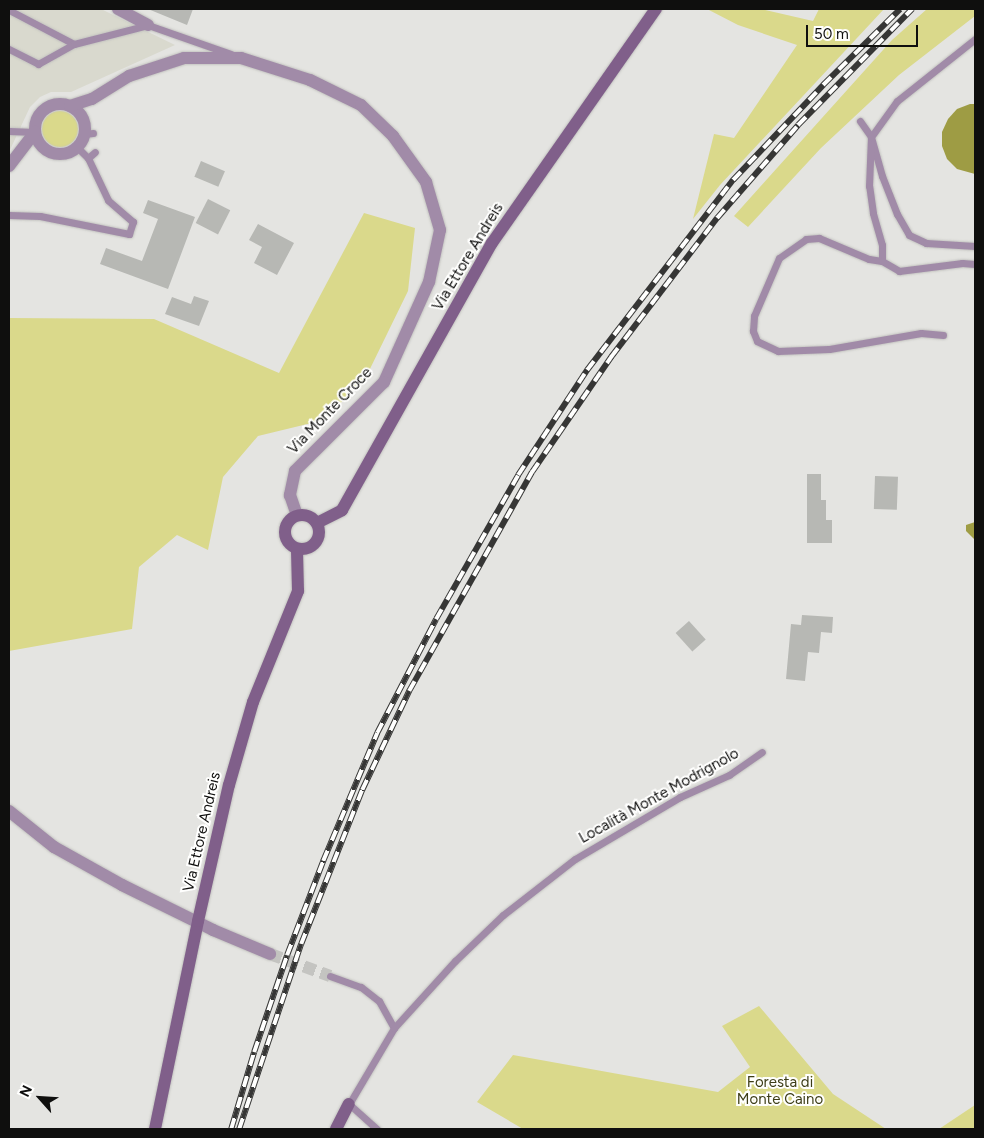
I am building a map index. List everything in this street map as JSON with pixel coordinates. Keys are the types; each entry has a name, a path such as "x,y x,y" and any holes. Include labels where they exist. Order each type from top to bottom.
{"street":[{"path":"118,9 148,25"},
{"name":"Via Ettore Andreis","path":"317,523 342,510 492,242 656,9"},
{"name":"Via Monte Croce","path":"70,106 92,99 129,76 184,58 241,58 310,80 361,105 393,136 426,182 440,230 429,282 384,382 295,471 290,495 297,515"},
{"path":"82,117 92,99"},
{"path":"9,166 18,151 35,132 38,116 43,110 57,104 70,106 82,117 89,134 77,147 64,154 57,154 44,148 18,151"},
{"path":"35,132 44,148"},
{"path":"297,515 311,517 317,523 319,529 316,542 310,547 297,549 287,541 284,535 287,523 297,515"},
{"name":"Via Ettore Andreis","path":"155,1129 198,921 229,784 253,702 298,591 297,549"},
{"path":"9,811 54,847 122,885 213,930 270,954"},
{"path":"336,1129 349,1104"}],"lane":[{"path":"9,10 74,44"},
{"path":"9,49 38,64 74,44 148,25 241,58"},
{"path":"882,260 882,245 873,213 870,186 871,137 897,101 975,38"},
{"path":"860,121 871,137 882,176 897,214 909,235 926,243 975,246"},
{"path":"9,131 35,132"},
{"path":"9,216 40,216 129,234 133,222 108,200 88,158 77,147"},
{"path":"88,158 95,152"},
{"path":"942,335 921,332 829,349 778,351 757,341 753,331 754,316 779,258 806,239 819,238 869,259 882,260 899,271 962,263 975,264"},
{"name":"Località Monte Modrignolo","path":"349,1104 394,1028 455,962 503,915 575,859 672,801 729,775 762,752"},
{"path":"330,976 361,987 379,1001 394,1028"},
{"path":"349,1104 377,1129"}],"shaded area":[{"path":"9,9 101,9 175,45 71,92 51,92 40,97 30,107 9,152"},
{"path":"975,104 975,174 957,169 947,159 942,146 942,132 948,119 957,109"},
{"path":"975,522 975,540 966,531 966,525"}],"green space":[{"path":"707,9 761,9 813,21 819,9 884,9 720,185 693,219 714,134 734,138 797,45 738,25"},
{"path":"927,9 975,9 975,16 899,75 821,148 748,227 734,216 892,40"},
{"path":"60,111 67,112 73,116 77,122 77,136 73,142 67,146 60,147 53,146 47,142 43,136 42,129 43,122 47,116 53,112"},
{"path":"364,213 415,228 408,291 366,377 324,420 258,436 223,477 208,550 177,535 139,567 132,629 9,651 9,318 154,319 279,373"},
{"name":"Foresta di Monte Caino","path":"759,1006 833,1094 886,1129 523,1129 477,1102 513,1055 718,1092 750,1067 722,1026"},
{"path":"975,1105 975,1129 939,1129"}],"building":[{"path":"148,9 193,9 187,25"},
{"path":"201,161 225,171 218,187 194,177"},
{"path":"208,199 230,210 218,234 196,223"},
{"path":"148,200 195,217 168,289 100,264 106,248 142,261 158,219 143,213"},
{"path":"258,224 294,243 277,275 254,263 262,247 249,240"},
{"path":"194,296 209,301 199,326 165,314 172,297 191,304"},
{"path":"807,474 821,474 821,500 826,500 826,520 832,520 832,543 807,543"},
{"path":"875,476 898,477 897,510 874,509"},
{"path":"802,615 833,617 832,633 821,632 819,653 808,652 805,681 786,679 791,624 801,625"},
{"path":"689,621 706,640 692,652 676,633"}],"tunnel":[{"path":"270,954 330,976"}],"railway":[{"path":"231,1129 254,1052 287,955 323,861 377,733 436,619 518,475 587,370 733,180 823,85 900,9"},
{"path":"239,1129 301,944 362,790 409,691 532,472 611,357 717,218 798,125 912,9"}]}
